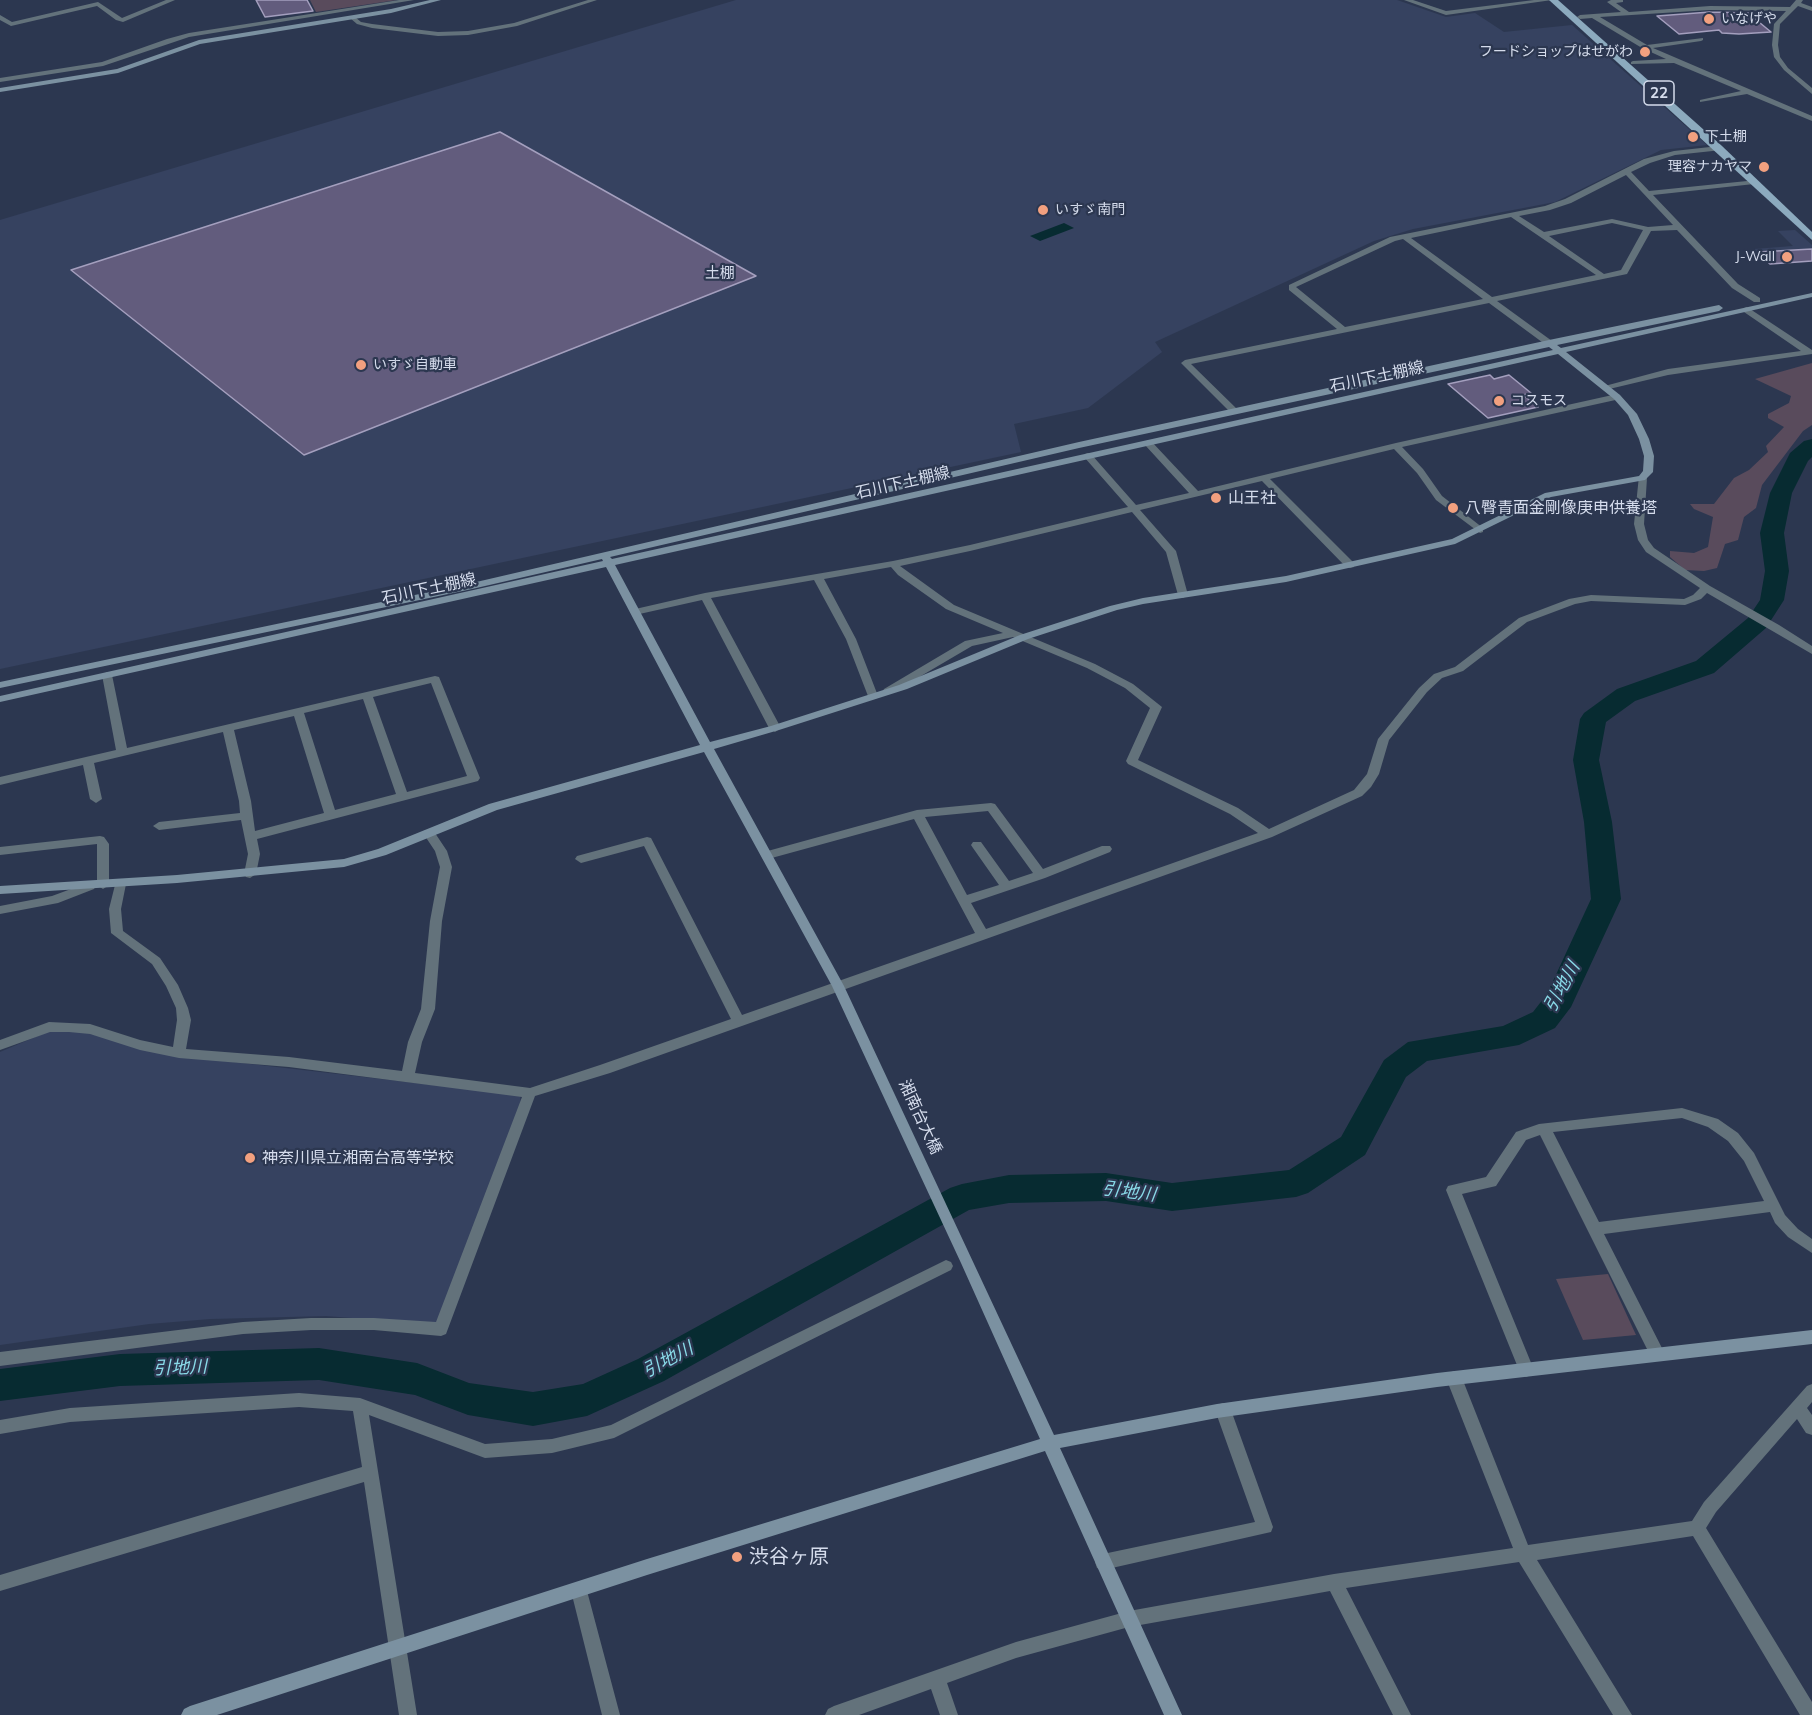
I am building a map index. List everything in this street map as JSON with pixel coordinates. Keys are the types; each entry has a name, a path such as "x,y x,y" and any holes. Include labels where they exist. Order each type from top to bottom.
{"main road":[{"name":"22","path":"1551,0 1719,148 1812,237"},
{"name":"22","path":"1560,0 1706,128 1812,228"}],"street":[{"path":"0,17 11,24 98,2 118,19 123,20 172,0"},
{"path":"0,80 103,64 189,34 410,0 417,6"},
{"path":"0,90 110,73 199,42 353,18 438,0"},
{"path":"565,8 568,0"},
{"path":"353,18 359,23 379,27 438,34 468,33 515,25 594,0"},
{"path":"1407,0 1446,13 1551,0"},
{"path":"1621,1 1606,2 1627,14"},
{"path":"1580,17 1796,5 1812,9"},
{"path":"1796,5 1777,24 1775,45 1777,57 1812,92"},
{"path":"1593,16 1675,61 1812,119"},
{"path":"1644,46 1701,39"},
{"path":"1633,63 1675,61"},
{"path":"1797,78 1812,78"},
{"path":"1702,101 1749,91"},
{"path":"1343,330 1292,288 1293,285 1381,243 1403,236 1547,208 1568,201 1666,154 1719,148"},
{"path":"1627,171 1736,286 1757,300"},
{"path":"1648,193 1755,182"},
{"path":"1514,215 1602,276"},
{"path":"1543,235 1612,221 1648,229 1680,227"},
{"path":"1234,411 1185,363 1624,272 1648,229"},
{"path":"0,890 96,886 250,874 344,863 382,852 493,807 775,728 888,691 969,644 1020,636 1114,608 1286,579 1455,540 1480,530 1548,495 1642,478 1648,472 1649,456 1644,439 1632,414 1617,397 1561,352 1403,236"},
{"name":"石川下土棚線","path":"0,699 608,560 1079,445 1812,288"},
{"name":"石川下土棚線","path":"0,685 608,560 1148,443 1812,295"},
{"path":"1605,387 1668,372 1809,352 1747,310"},
{"path":"635,612 705,596 893,564 970,548 1263,477 1617,397"},
{"path":"1148,443 1195,493"},
{"path":"1079,445 1171,551 1183,595"},
{"path":"1396,446 1420,471 1439,498 1480,530"},
{"path":"1263,477 1350,565"},
{"path":"1642,478 1639,524 1643,540 1650,550 1706,588 1812,651"},
{"name":"湘南台大橋","path":"608,560 838,986 968,1263 1173,1715"},
{"path":"893,564 950,607 1091,666 1129,686 1156,707 1132,761 1234,811 1268,834"},
{"path":"818,576 851,639 873,696"},
{"path":"0,1045 49,1027 69,1027 90,1029 140,1045 179,1053 289,1062 530,1093 605,1069 1268,834 1358,793 1368,784 1373,774 1384,739 1423,690 1438,676 1460,669 1523,620 1573,601 1591,598 1685,602 1697,597 1706,588"},
{"path":"705,596 775,728"},
{"path":"107,675 122,753"},
{"path":"0,782 435,679 474,778 251,836"},
{"path":"367,695 403,797"},
{"path":"298,712 331,816"},
{"path":"228,729 245,801 254,854 250,874"},
{"path":"88,761 96,799"},
{"path":"768,855 916,814 991,807 1041,875"},
{"path":"916,814 983,936"},
{"path":"159,826 246,816"},
{"path":"407,1078 415,1042 428,1009 436,921 446,867 441,851 429,833"},
{"path":"0,851 100,840 103,844 96,886"},
{"path":"581,859 647,841 738,1020"},
{"path":"977,844 1007,887"},
{"path":"964,901 1041,875 1106,849"},
{"path":"120,884 115,909 117,933 156,961 172,985 182,1008 184,1020 179,1053"},
{"path":"0,910 54,900 96,886"},
{"path":"0,1359 243,1328 374,1324 441,1329 530,1093"},
{"path":"1526,1370 1453,1190 1491,1182 1521,1136 1544,1128 1682,1113 1713,1123 1733,1137 1749,1157 1780,1219 1793,1233 1812,1247"},
{"path":"1544,1128 1657,1354"},
{"path":"1594,1229 1774,1206"},
{"path":"0,1427 70,1415 299,1400 360,1405 484,1450 552,1446 614,1431 946,1266"},
{"path":"190,1715 579,1591 647,1567 1048,1443 1223,1410 1454,1378 1812,1337"},
{"path":"1454,1378 1522,1552 1623,1715"},
{"path":"834,1715 1016,1650 1129,1618 1522,1552 1697,1528 1710,1508 1812,1391"},
{"path":"360,1405 408,1715"},
{"path":"1798,1407 1812,1428"},
{"path":"1103,1562 1265,1527 1223,1410"},
{"path":"0,1583 371,1472"},
{"path":"1697,1528 1810,1715"},
{"path":"1334,1582 1402,1715"},
{"path":"579,1591 611,1715"},
{"path":"936,1678 949,1715"}],"shaded area":[{"path":"310,0 397,0 316,12"},
{"path":"736,0 1397,0 1446,17 1475,13 1504,32 1572,25 1707,145 1661,150 1555,202 1413,229 1374,241 1155,342 1162,352 1088,408 1014,424 1021,452 0,669 0,220"},
{"path":"1064,223 1074,228 1040,241 1030,236"},
{"path":"1795,230 1812,245 1812,261 1770,264 1754,249 1793,246 1778,231"},
{"path":"1812,363 1812,425 1803,431 1762,485 1756,508 1744,517 1738,540 1725,544 1717,568 1704,571 1685,570 1670,557 1670,551 1694,553 1708,547 1713,517 1694,509 1690,504 1714,504 1734,478 1749,470 1768,452 1766,446 1784,427 1768,418 1768,414 1789,403 1791,396 1755,379"},
{"name":"神奈川県立湘南台高等学校","path":"67,1029 207,1059 520,1095 521,1104 440,1321 431,1324 326,1316 210,1319 149,1324 0,1345 0,1052 47,1032"},
{"path":"1608,1274 1636,1335 1583,1340 1556,1279"}],"building":[{"path":"256,0 307,0 313,11 265,17"},
{"name":"いなげや","path":"1710,12 1748,13 1771,32 1739,34 1722,33 1719,30 1679,34 1657,16"},
{"name":"いすゞ自動車","path":"500,132 756,276 304,455 71,270"},
{"name":"J-Wall","path":"1812,249 1812,261 1770,264 1758,252"},
{"name":"コスモス","path":"1490,375 1494,379 1509,375 1531,393 1523,395 1538,407 1488,418 1448,384"}],"waterway":[{"name":"引地川","path":"0,1385 120,1370 319,1364 417,1379 468,1399 533,1409 587,1400 651,1370 962,1198 1009,1189 1106,1187 1172,1197 1296,1183 1353,1146 1395,1069 1419,1050 1508,1037 1544,1020 1560,999 1606,899 1598,822 1586,760 1593,719 1626,695 1705,667 1757,623 1772,600 1777,571 1772,533 1781,493 1798,458 1812,446"}],"place":[{"name":"いなげや","path":"1709,19"},
{"name":"フードショップはせがわ","path":"1645,52"},
{"name":"下土棚","path":"1693,137"},
{"name":"理容ナカヤマ","path":"1764,167"},
{"name":"いすゞ南門","path":"1043,210"},
{"name":"J-Wall","path":"1787,257"},
{"name":"いすゞ自動車","path":"361,365"},
{"name":"コスモス","path":"1499,401"},
{"name":"山王社","path":"1216,498"},
{"name":"八臀青面金剛像庚申供養塔","path":"1453,508"},
{"name":"神奈川県立湘南台高等学校","path":"250,1158"},
{"name":"渋谷ヶ原","path":"737,1557"}],"district":[{"name":"土棚","path":"720,273"}]}
